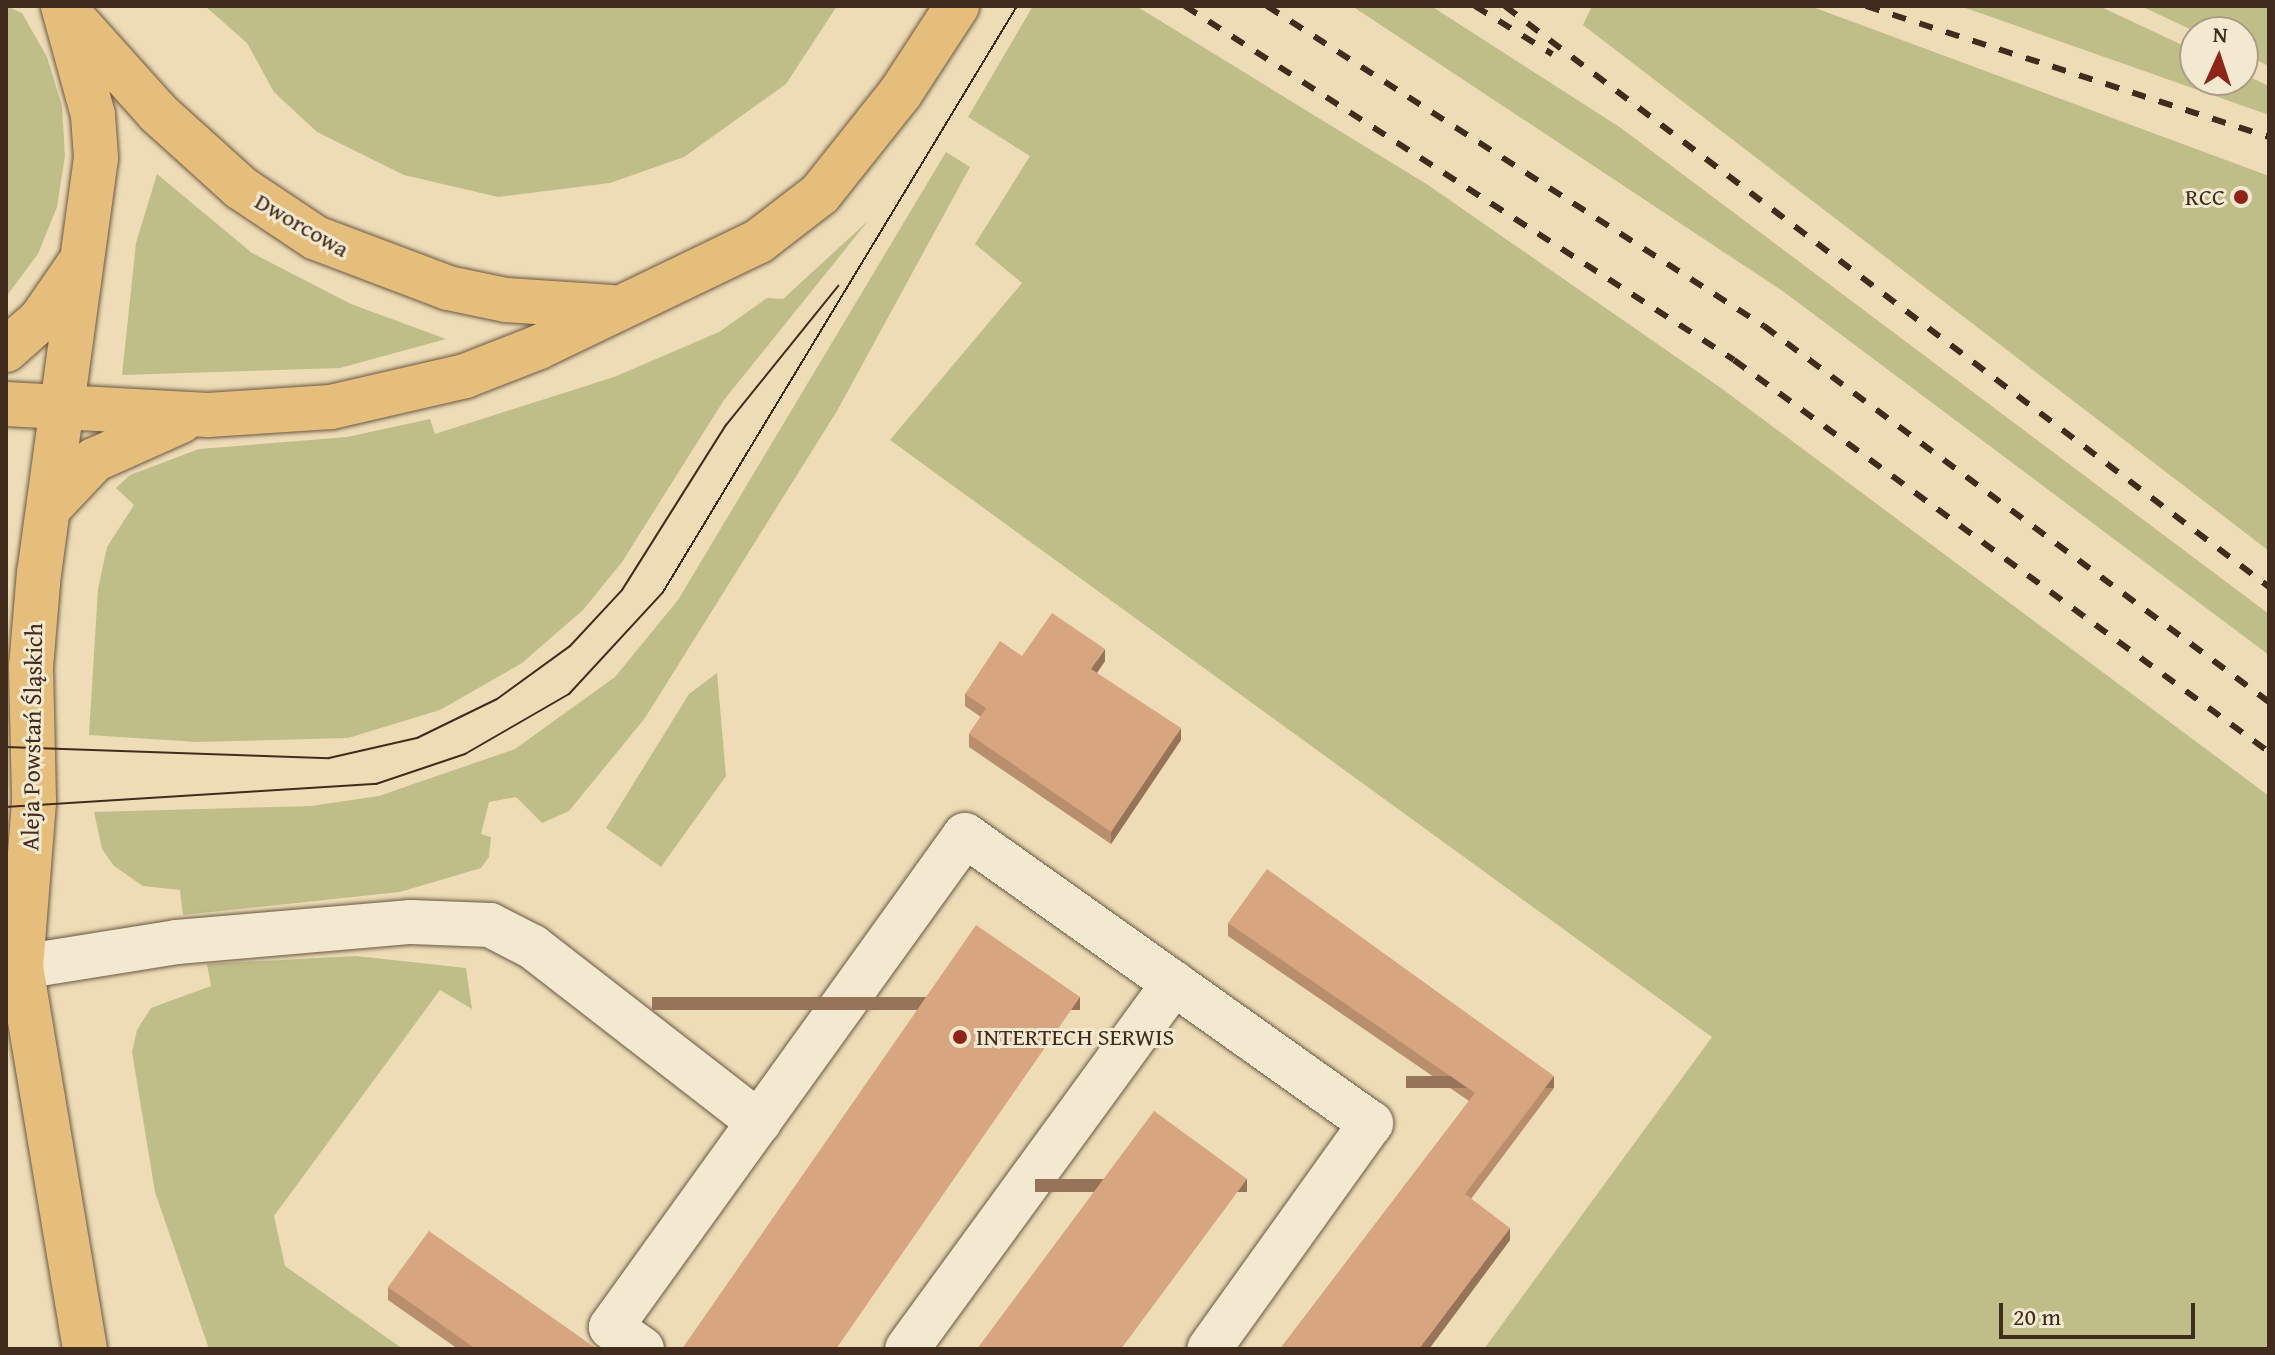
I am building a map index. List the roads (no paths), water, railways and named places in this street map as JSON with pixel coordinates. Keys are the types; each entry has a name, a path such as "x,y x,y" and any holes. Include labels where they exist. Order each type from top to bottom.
{"main road":[{"name":"Dworcowa","path":"63,6 158,113 241,188 316,238 448,288 506,300 612,307"},
{"name":"Aleja Powstań Śląskich","path":"63,6 93,115 87,250 49,508 31,667 34,802 13,952 85,1349"},
{"name":"Dworcowa","path":"6,404 208,415 331,407 419,388 539,347 612,307 759,241 820,194 901,92 957,6"},
{"path":"6,350 58,298 87,250"},
{"path":"49,508 73,477 117,445 208,415"}],"lane":[{"path":"642,1349 611,1327 965,835 1371,1123 1209,1349"},
{"path":"13,952 411,922 490,925 533,947 759,1122"},
{"path":"907,1349 1174,983"}],"tram line":[{"path":"6,807 376,784 465,754 569,694 663,592 1017,6"},
{"path":"6,747 329,758 417,738 497,699 570,646 622,590 726,425 838,286"}],"railway":[{"path":"1185,6 1734,360 2269,752"},
{"path":"1267,6 1764,326 2269,702"},
{"path":"1475,6 1552,54"},
{"path":"1505,6 2269,587"},
{"path":"1866,6 2269,137"}],"place":[{"name":"RCC","path":"2241,197"},
{"name":"INTERTECH SERWIS","path":"960,1037"}]}
